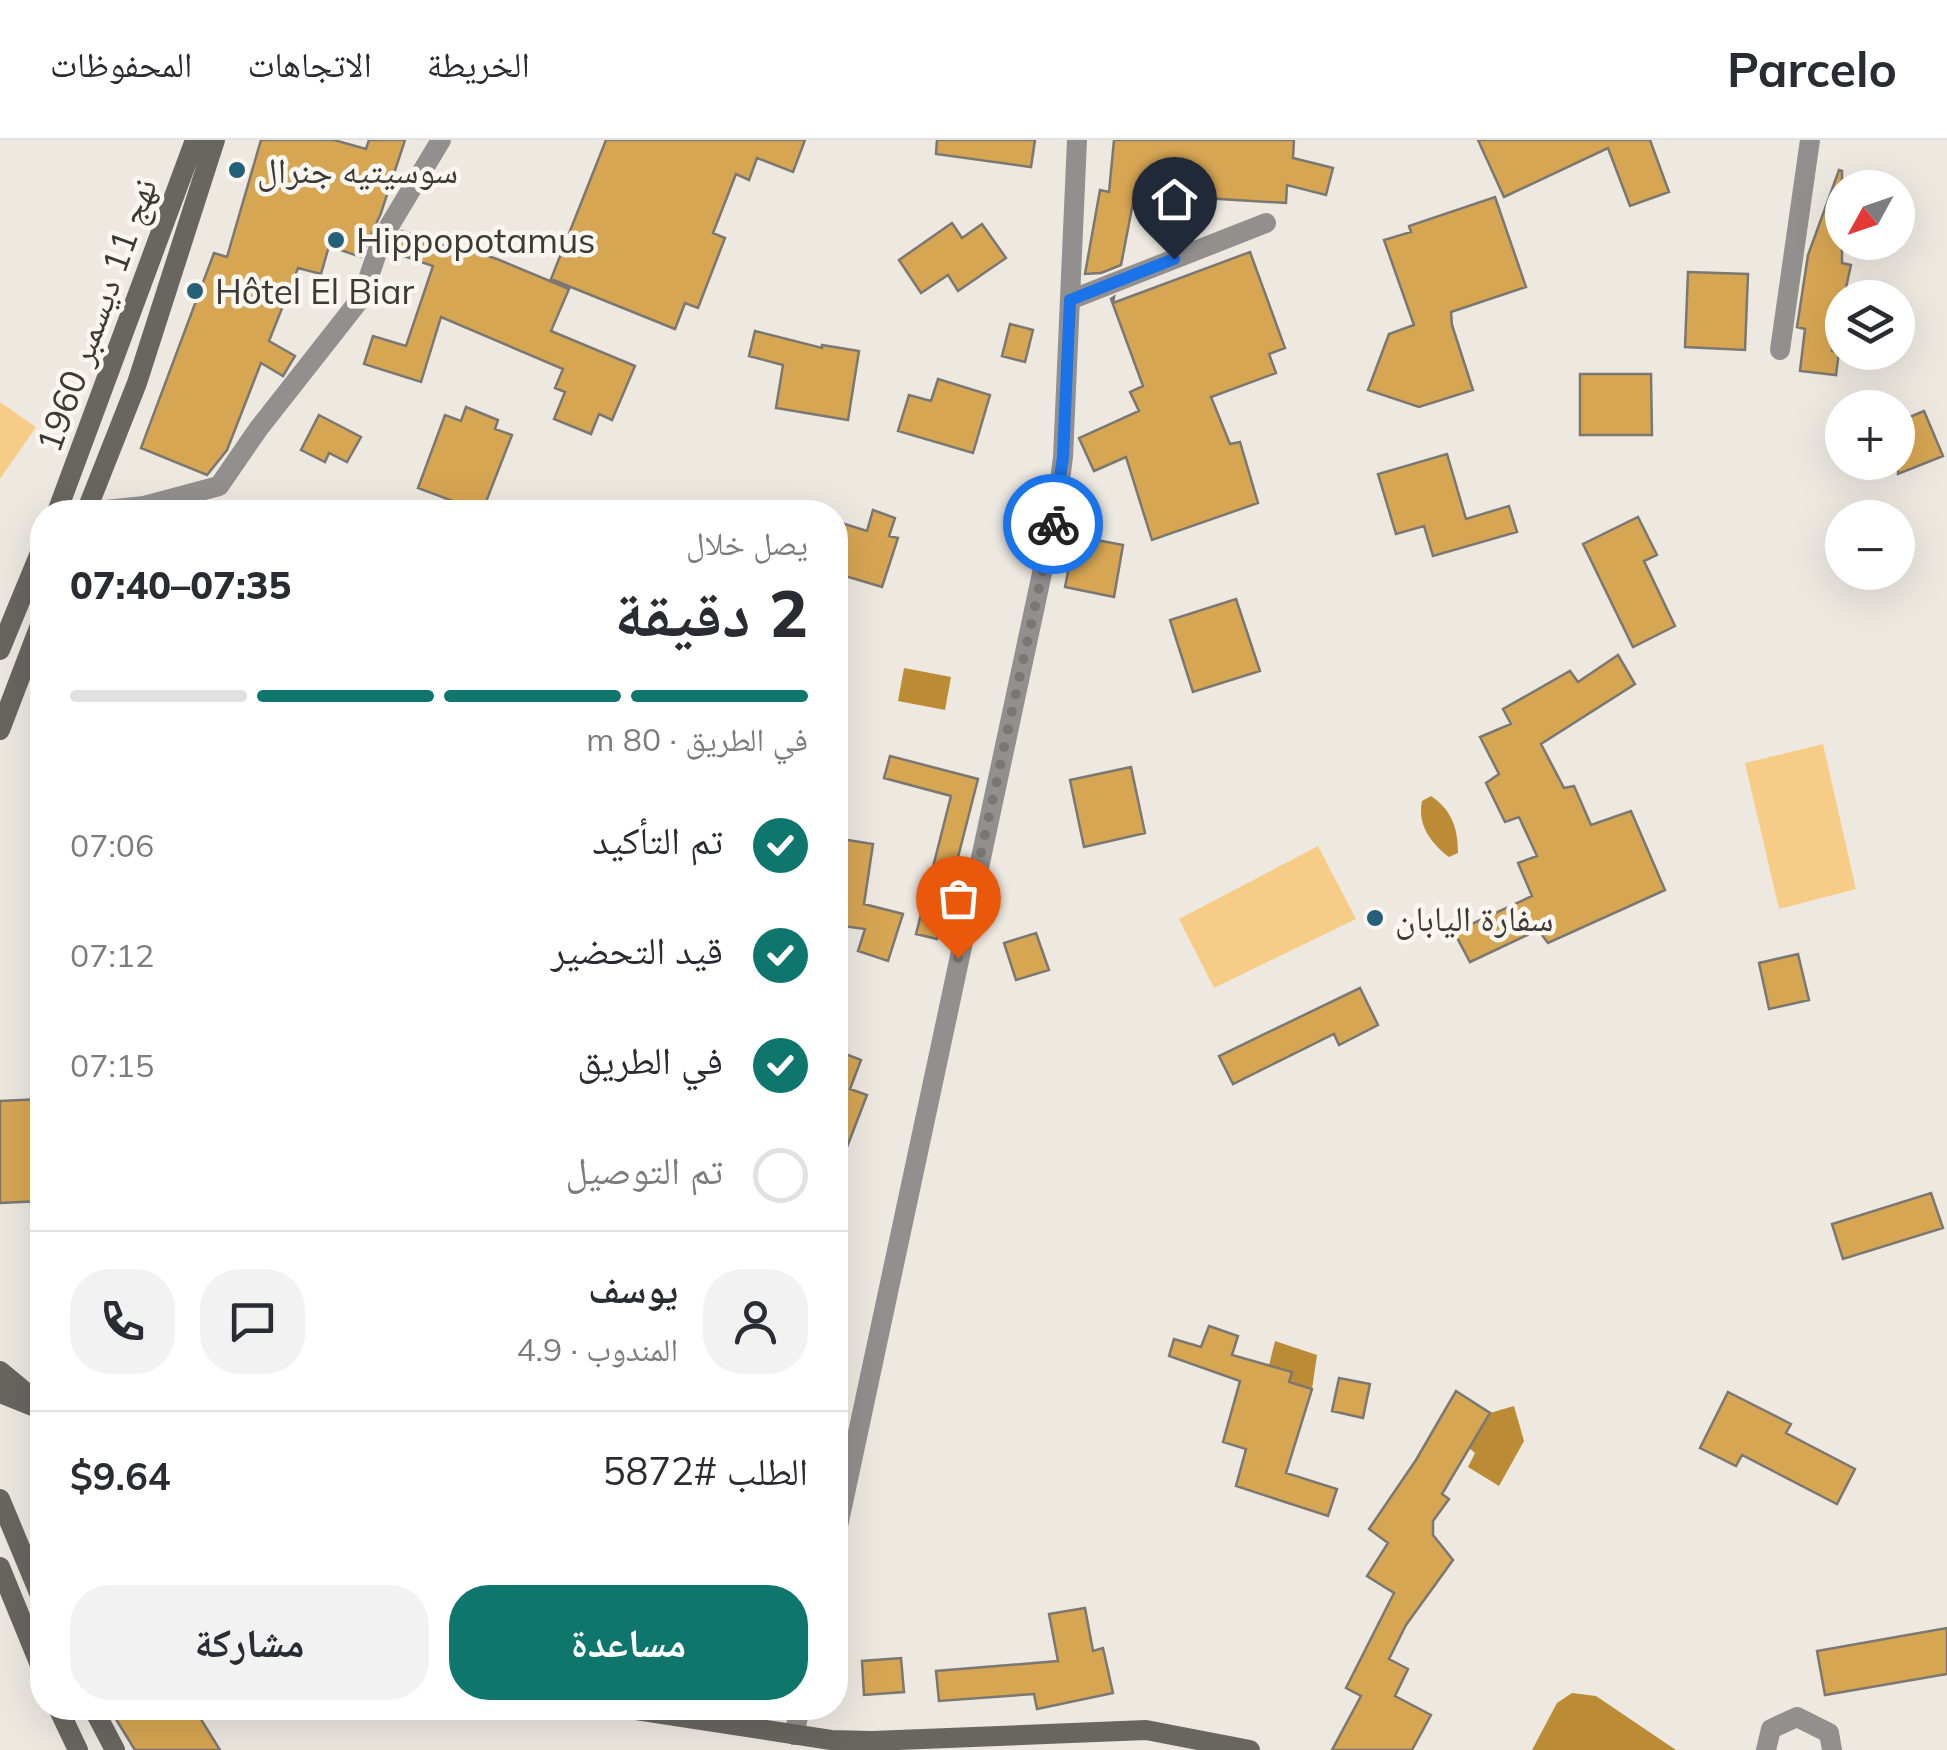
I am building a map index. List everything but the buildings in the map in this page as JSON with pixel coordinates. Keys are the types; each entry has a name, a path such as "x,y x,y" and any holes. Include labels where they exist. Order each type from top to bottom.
{"main road":[{"name":"نهج 11 ديسمبر 1960","path":"61,500 195,140"},
{"name":"نهج 11 ديسمبر 1960","path":"91,500 137,383 215,140"},
{"path":"0,650 30,577"},
{"path":"0,730 30,651"},
{"path":"0,1371 30,1397"},
{"path":"0,1393 30,1404"},
{"path":"0,1499 30,1571"},
{"path":"0,1568 30,1641"},
{"path":"64,1720 78,1750"},
{"path":"99,1720 115,1750"},
{"path":"699,1720 873,1746 1146,1740 1250,1750"}],"street":[{"path":"166,500 219,486 259,428 362,298 382,238 441,140"},
{"path":"848,1479 1051,534 1063,457 1077,140"},
{"path":"1780,350 1810,140"},
{"path":"1070,300 1266,223"},
{"path":"1766,1750 1771,1729 1797,1716 1829,1733 1832,1750"},
{"path":"794,1735 797,1720"}],"shaded area":[{"path":"0,402 36,427 0,479"},
{"path":"904,668 951,677 945,710 898,701"},
{"path":"1823,744 1856,889 1779,909 1745,763"},
{"path":"1431,796 1444,807 1455,828 1458,853 1449,857 1436,846 1424,826 1422,801"},
{"path":"1318,846 1356,919 1214,988 1179,919"},
{"path":"1275,1341 1317,1355 1312,1389 1289,1383 1291,1372 1269,1365"},
{"path":"1514,1406 1524,1441 1499,1486 1468,1467 1475,1453 1469,1448 1490,1413"},
{"path":"1572,1693 1596,1696 1676,1750 1532,1750 1557,1703"}],"way so far":[{"path":"958,958 1053,524"}],"place":[{"name":"سوسيتيه جنرال","path":"237,170"},
{"name":"Hippopotamus","path":"336,240"},
{"name":"Hôtel El Biar","path":"195,291"},
{"name":"سفارة اليابان","path":"1375,918"}],"route":[{"path":"1053,524 1063,457 1070,300 1174,259"}]}
